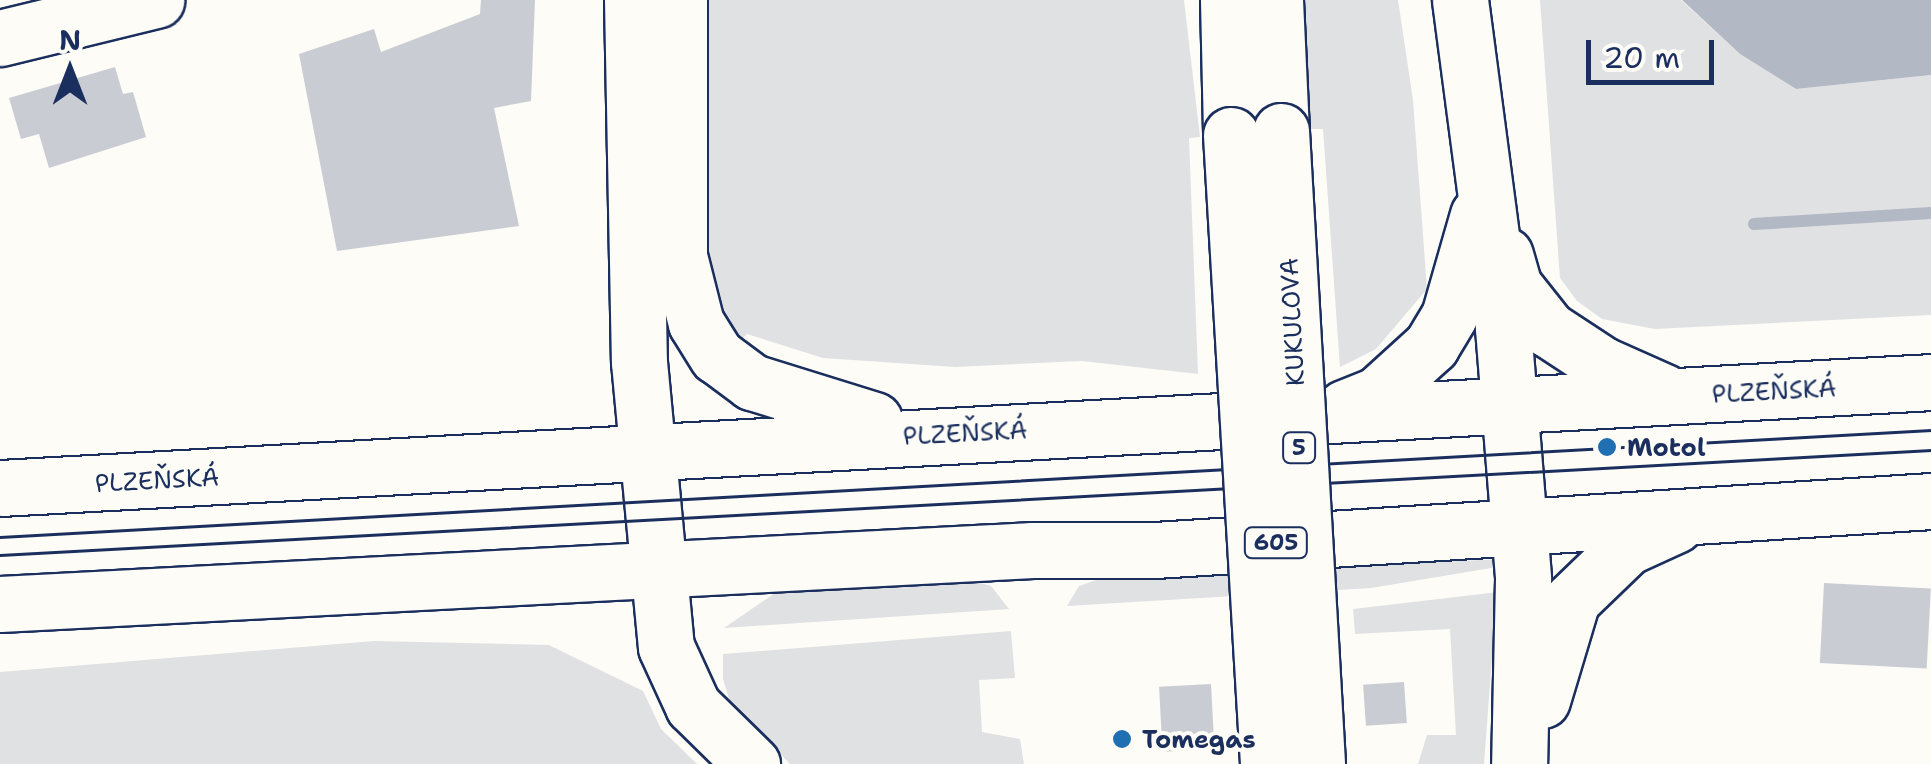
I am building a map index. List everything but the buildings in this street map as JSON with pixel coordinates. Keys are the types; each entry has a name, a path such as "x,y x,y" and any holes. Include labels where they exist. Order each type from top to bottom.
{"main road":[{"path":"0,38 156,0"},
{"path":"632,0 640,362 655,569 666,647 693,706 752,764"},
{"path":"680,0 678,256 705,339 737,372 769,391 940,434"},
{"path":"1212,0 1228,57"},
{"name":"KUKULOVA","path":"1228,0 1228,57 1256,133 1317,764"},
{"name":"KUKULOVA","path":"1268,764 1256,133 1275,0"},
{"path":"1460,0 1485,190 1518,527 1519,764"},
{"path":"1485,190 1514,286 1530,311 1566,344 1675,396"},
{"path":"1312,416 1378,394 1430,346 1450,316 1485,190"},
{"name":"PLZEŇSKÁ","path":"0,488 649,448 1931,382"},
{"name":"605","path":"0,604 1033,550 1154,550 1931,501"},
{"path":"1530,764 1547,672 1572,600 1627,547 1700,515"}],"shaded area":[{"path":"702,0 1184,0 1200,137 1189,138 1198,374 1082,361 955,367 823,358 747,334 734,347 707,297"},
{"path":"1302,0 1398,0 1413,100 1427,289 1376,349 1340,367 1323,129 1308,129"},
{"path":"1540,0 1681,0 1740,54 1796,89 1931,75 1931,315 1655,329 1602,319 1577,301 1560,278"},
{"path":"1682,0 1931,0 1931,75 1796,89 1740,54"},
{"path":"1502,559 1509,565 1371,588 1067,606 1079,586 1102,578"},
{"path":"967,579 991,586 1009,609 724,628 778,591"},
{"path":"1507,591 1503,650 1492,657 1484,764 1418,764 1427,735 1456,735 1450,629 1355,634 1353,609"},
{"path":"1011,631 1015,678 979,680 982,732 1020,739 1024,764 790,764 729,699 723,679 723,654"},
{"path":"374,641 549,645 643,691 661,729 697,764 0,764 0,672"}],"waterway":[{"path":"1754,224 1931,213"}],"tram line":[{"path":"0,537 1931,430"},
{"path":"0,555 1931,450"}],"place":[{"name":"Motol","path":"1607,447"},
{"name":"Tomegas","path":"1122,739"}]}
